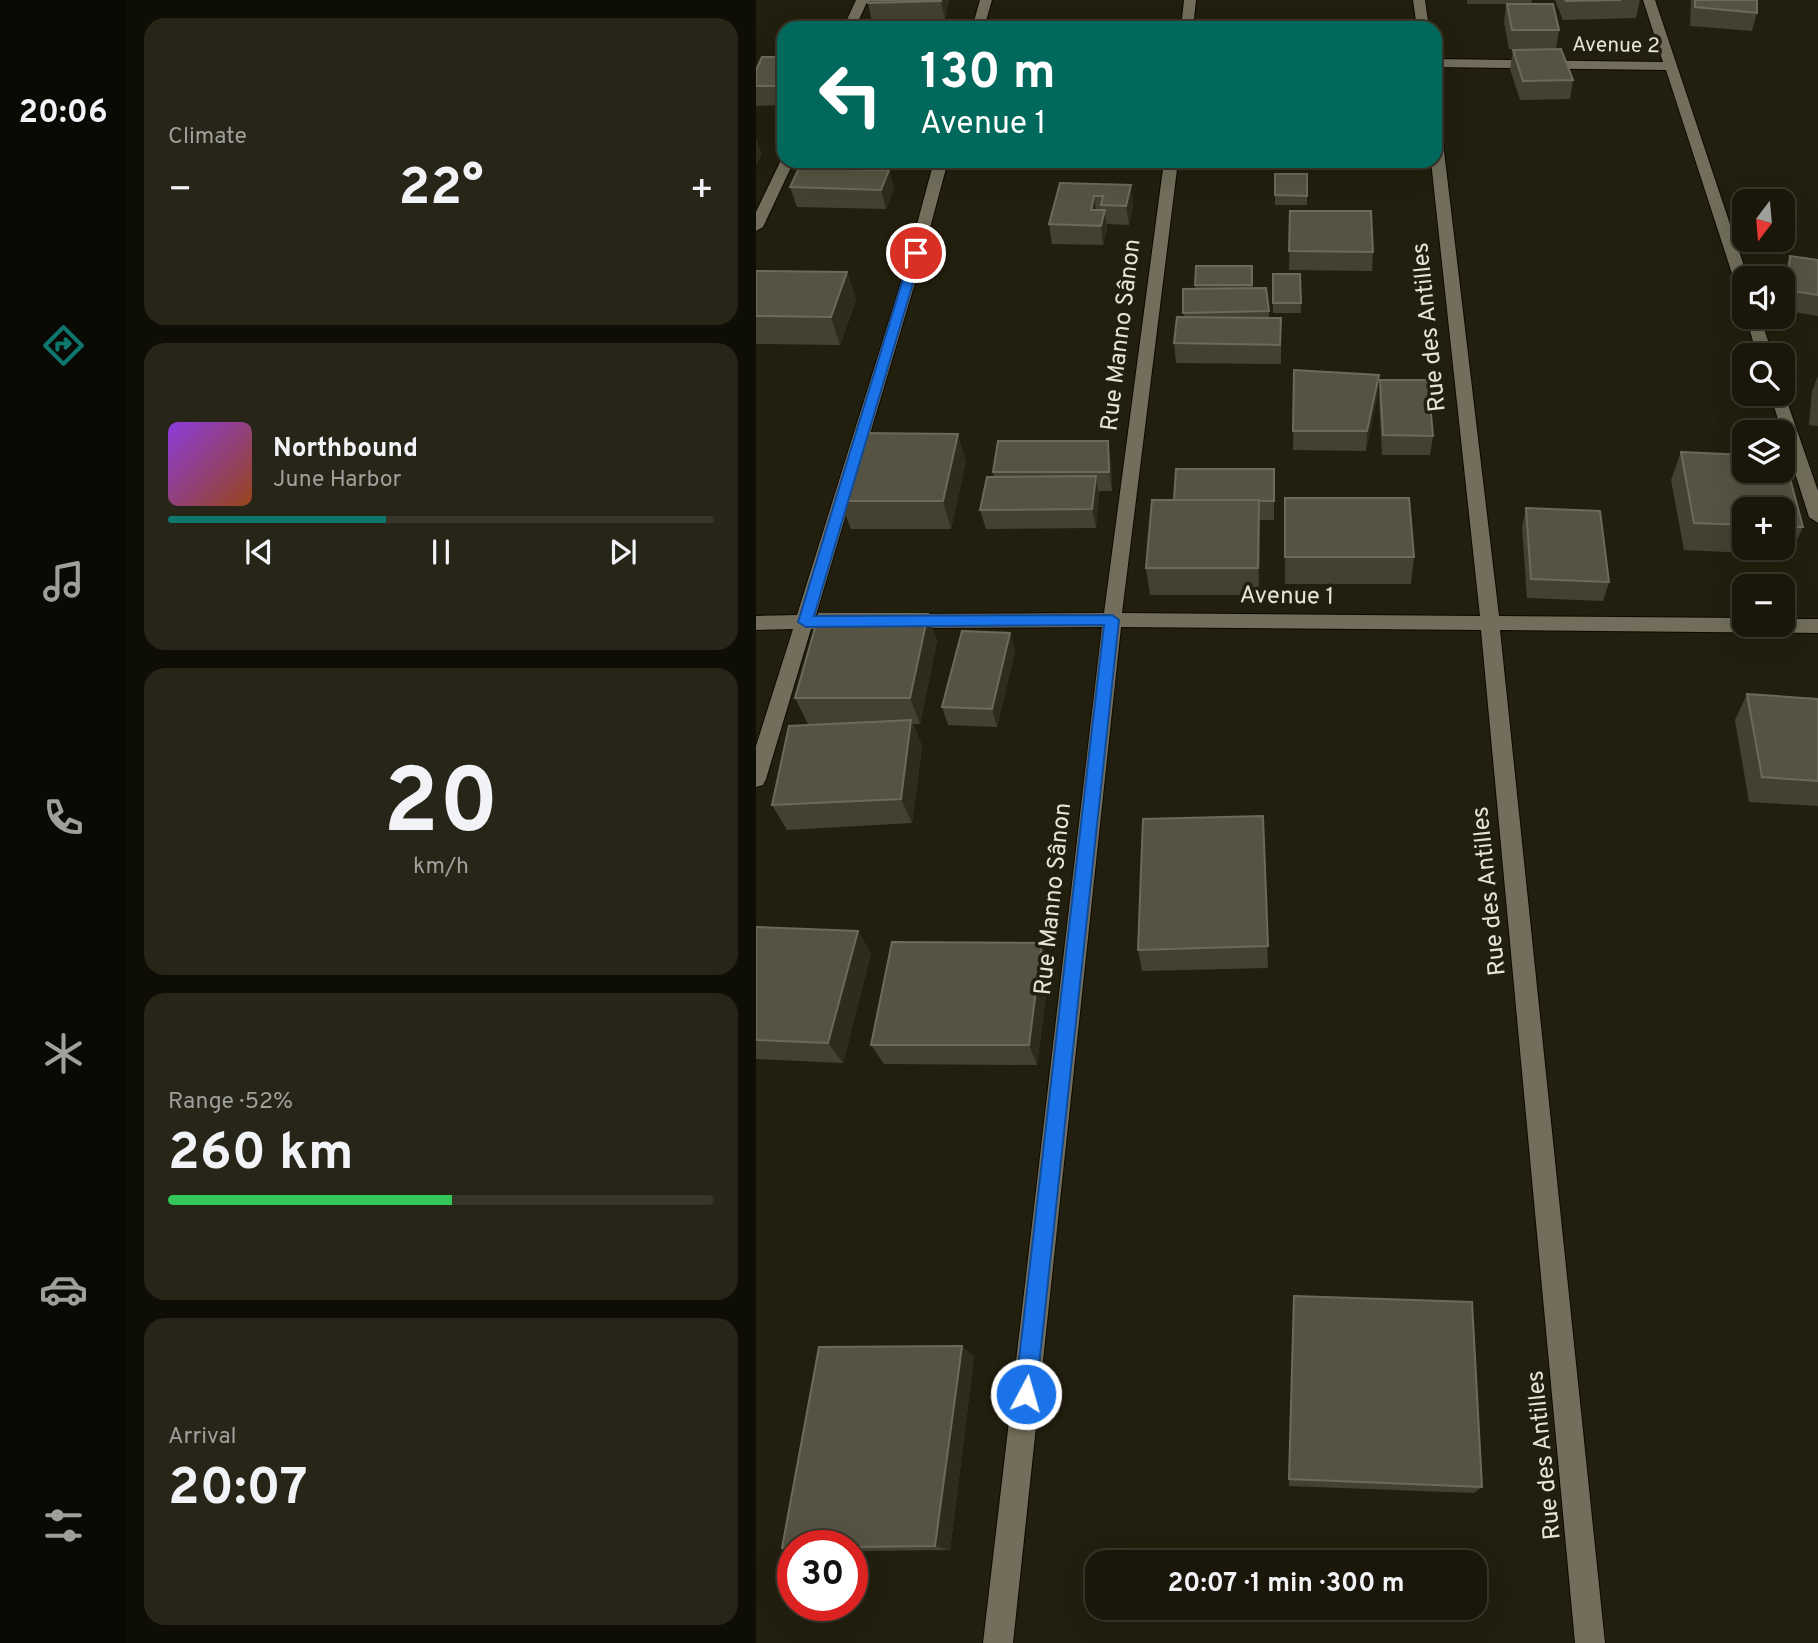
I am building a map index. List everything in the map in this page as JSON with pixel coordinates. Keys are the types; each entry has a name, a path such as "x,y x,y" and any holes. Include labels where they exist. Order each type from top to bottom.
{"street":[{"path":"852,21 862,0"},
{"path":"980,21 986,0"},
{"path":"1188,21 1190,0"},
{"path":"1419,0 1422,21"},
{"path":"1649,0 1736,266"},
{"name":"Avenue 2","path":"1442,64 1671,66"},
{"path":"756,227 784,168"},
{"path":"756,779 806,622 939,168"},
{"name":"Rue Manno Sânon","path":"998,1643 1112,620 1170,168"},
{"name":"Rue des Antilles","path":"1439,168 1490,623 1590,1643"},
{"path":"1782,406 1818,517"},
{"name":"Avenue 1","path":"889,621 1112,620 1818,626"},
{"path":"756,623 861,621"}],"building":[{"path":"868,0 941,0 941,1 868,3"},
{"path":"1695,0 1757,0 1757,13 1695,7"},
{"path":"1507,4 1553,4 1559,30 1512,30"},
{"path":"1561,49 1573,80 1523,81 1513,50"},
{"path":"762,57 777,57 777,86 756,86 756,70"},
{"path":"799,168 889,170 881,190 790,187"},
{"path":"1275,174 1307,174 1307,196 1275,195"},
{"path":"1060,183 1131,185 1126,206 1101,205 1103,196 1094,196 1091,210 1105,210 1101,226 1049,224"},
{"path":"1290,211 1371,211 1373,252 1289,251"},
{"path":"1790,256 1818,260 1818,295 1795,291 1795,266 1789,266"},
{"path":"1196,266 1252,266 1252,285 1195,285"},
{"path":"756,271 847,272 831,317 756,316"},
{"path":"1273,274 1300,274 1301,303 1273,303"},
{"path":"1266,288 1269,311 1183,313 1183,289"},
{"path":"1177,317 1281,318 1280,345 1174,343"},
{"path":"1294,370 1379,375 1367,431 1293,431"},
{"path":"1380,380 1428,380 1433,436 1383,435"},
{"path":"860,433 958,434 943,501 840,501"},
{"path":"998,441 1108,441 1109,472 993,472"},
{"path":"1681,452 1732,454 1732,483 1791,483 1795,497 1732,497 1732,524 1694,523"},
{"path":"1176,469 1274,469 1274,501 1174,500"},
{"path":"1096,476 1092,509 980,510 987,477"},
{"path":"1795,497 1803,527 1795,527"},
{"path":"1285,498 1409,498 1414,557 1285,557"},
{"path":"1152,500 1259,500 1258,568 1146,568"},
{"path":"1526,508 1600,511 1609,582 1531,579"},
{"path":"819,614 928,614 910,698 795,698"},
{"path":"962,631 1010,633 992,709 942,707"},
{"path":"1747,694 1818,699 1818,781 1762,777"},
{"path":"911,720 901,799 772,805 789,726"},
{"path":"1263,816 1268,946 1138,950 1143,819"},
{"path":"756,927 858,931 828,1043 756,1040"},
{"path":"892,942 1042,943 1029,1045 871,1045"},
{"path":"1294,1296 1472,1302 1482,1487 1289,1479"},
{"path":"962,1346 935,1546 868,1547 868,1530 785,1530 819,1347"}],"route":[{"path":"916,253 806,622 1112,620 1026,1394"}]}
